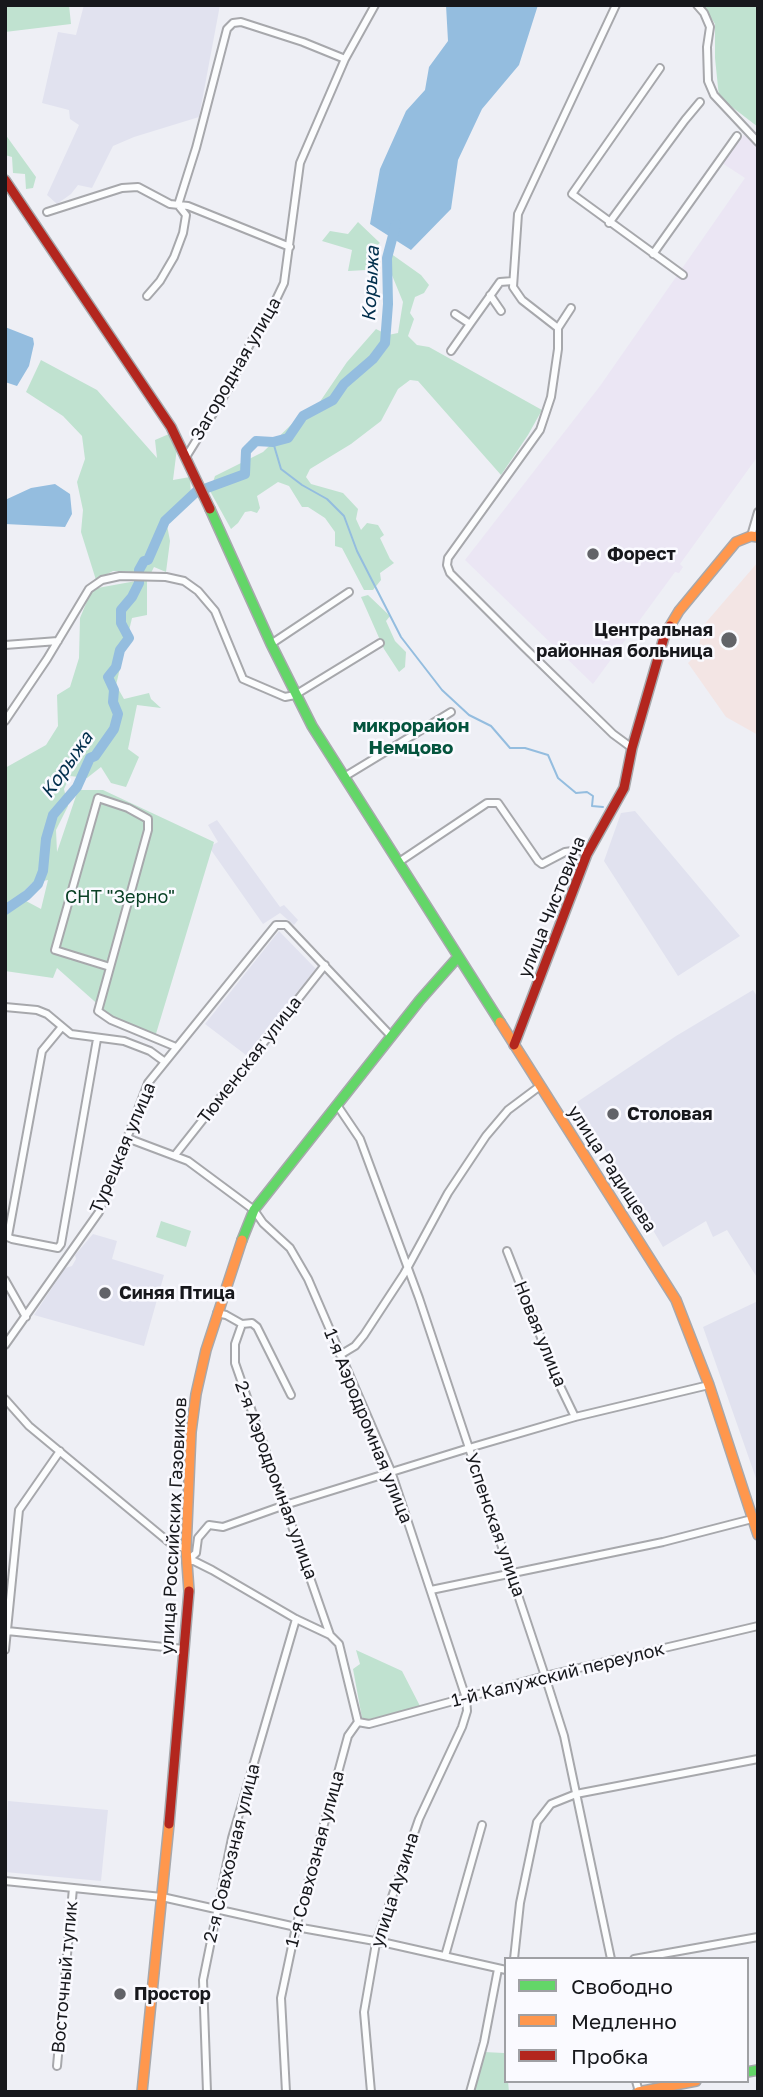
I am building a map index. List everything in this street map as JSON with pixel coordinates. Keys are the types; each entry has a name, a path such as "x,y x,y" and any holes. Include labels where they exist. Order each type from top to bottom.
{"main road":[{"name":"улица Радищева","path":"5,180 171,427 295,695 344,777 670,1290 685,1320 709,1385 758,1535"},
{"name":"улица Чистовича","path":"514,1045 587,854 624,788 632,748 665,634 680,611 736,542 754,536"},
{"name":"улица Российских Газовиков","path":"142,2092 189,1596 186,1549 191,1432 196,1394 217,1313 254,1210 391,1036 458,957"},
{"path":"638,2092 685,2083"}],"street":[{"name":"Загородная улица","path":"186,457 230,386 251,342 285,283 300,163 345,59 375,5"},
{"path":"558,328 522,300 513,287 518,214 616,5"},
{"path":"697,5 710,27 706,47 708,80 714,95 758,142"},
{"path":"178,205 196,148 226,29 233,23 241,22 345,59"},
{"path":"660,68 572,194 683,275"},
{"path":"609,223 700,102"},
{"path":"653,254 737,136"},
{"path":"47,212 138,187 159,200 188,206 290,247"},
{"path":"147,296 160,281 174,257 186,215 178,205"},
{"path":"452,351 500,282 513,282"},
{"path":"490,295 500,311"},
{"path":"571,309 558,328 558,349 551,397 540,429 518,464 448,558 447,565 450,573 523,646 613,734 632,748"},
{"path":"455,314 470,324"},
{"path":"754,536 758,512"},
{"path":"5,721 89,589 102,580 120,576 166,577 184,581 215,611 243,680 285,697 295,695 380,643"},
{"path":"271,644 349,592"},
{"path":"5,645 58,641"},
{"path":"5,705 15,706"},
{"path":"344,777 451,712"},
{"path":"110,967 55,950 98,798 128,808 148,819 148,830 98,1011 111,1020 176,1047"},
{"path":"399,862 487,803 498,803 542,864 565,852 579,850 587,854"},
{"name":"Турецкая улица","path":"5,1345 99,1212 148,1083 276,925 286,925 325,965"},
{"path":"325,965 391,1036"},
{"name":"Тюменская улица","path":"175,1155 325,965"},
{"path":"5,1007 37,1010 47,1014 71,1034 124,1041 149,1051 165,1062"},
{"path":"61,1028 42,1051 6,1236 12,1239 58,1248 61,1244 97,1039"},
{"path":"340,1355 355,1346 407,1268 449,1193 486,1136 508,1110 540,1086"},
{"name":"Успенская улица","path":"337,1105 360,1139 407,1268 545,1675 564,1736 611,1957"},
{"name":"1-я Аэродромная улица","path":"127,1138 188,1161 254,1210 263,1223 290,1248 308,1279 391,1471 466,1698"},
{"name":"Новая улица","path":"507,1251 560,1386 575,1417"},
{"path":"5,1280 26,1317"},
{"path":"217,1313 242,1324 252,1323 257,1327 291,1395"},
{"name":"2-я Аэродромная улица","path":"242,1324 235,1344 235,1363 330,1634"},
{"path":"187,1562 197,1553 198,1538 209,1525 223,1527 391,1471 575,1417 709,1385"},
{"path":"5,1399 29,1426 170,1544 186,1549"},
{"path":"5,1650 19,1510 60,1451"},
{"path":"431,1590 663,1542 752,1518"},
{"path":"187,1562 194,1561 212,1570 296,1619 330,1634 339,1644 358,1722"},
{"name":"2-я Совхозная улица","path":"207,2092 203,1980 232,1838 296,1619"},
{"name":"1-й Калужский переулок","path":"358,1722 369,1724 545,1675 758,1626"},
{"path":"7,1630 184,1649"},
{"name":"улица Аузина","path":"371,2092 364,2012 376,1942 419,1819 462,1727 467,1711 466,1698"},
{"name":"1-я Совхозная улица","path":"286,2092 281,1998 296,1927 348,1736 358,1722"},
{"path":"514,1957 520,1903 537,1822 551,1804 576,1794 758,1759"},
{"path":"445,1956 482,1825"},
{"path":"5,1881 162,1897 502,1969 470,2092"},
{"name":"Восточный тупик","path":"57,2066 72,1888"},
{"path":"645,1957 758,1937"}],"shaded area":[{"path":"84,5 220,5 199,117 113,146 92,188 78,185 57,204 47,195 79,125 70,119 69,110 42,103 58,32 76,35"},
{"path":"744,135 758,148 758,456 680,564 683,567 679,573 675,572 593,684 465,560 600,386 745,178 722,163"},
{"name":"Центральная районная больница","path":"758,562 758,735 726,717 688,663 698,653 702,627"},
{"path":"635,811 740,936 678,976 604,861 621,813"},
{"path":"217,820 280,907 284,905 298,920 294,925 280,913 263,924 209,847 218,842 208,825"},
{"path":"279,931 316,969 246,1055 205,1024"},
{"path":"753,990 758,998 758,1279 727,1230 713,1237 706,1221 663,1247 577,1102 676,1036"},
{"name":"Синяя Птица","path":"93,1234 117,1241 112,1259 164,1275 144,1346 34,1315 65,1268 72,1266 75,1255"},
{"path":"758,1301 758,1484 703,1327"},
{"path":"8,1801 108,1810 101,1881 5,1872"}],"green space":[{"path":"5,5 69,5 71,24 5,32"},
{"path":"703,5 758,5 758,127 719,97 715,24"},
{"path":"5,134 36,177 33,188 26,189 25,174 13,173 12,157 5,155"},
{"path":"358,222 380,243 371,250 367,270 348,271 352,250 322,241 330,231 348,234"},
{"path":"390,253 421,275 429,285 424,293 415,297 410,313 414,319 408,336 417,345 429,347 542,410 501,475 418,381 410,380 398,389 381,421 351,444 310,469 306,477 311,484 343,493 358,509 356,519 361,530 367,523 378,525 384,535 380,538 394,563 380,573 381,580 373,590 364,590 342,548 335,546 335,532 325,518 308,507 302,507 289,486 278,482 257,496 260,508 257,513 245,512 231,529 210,491 215,476 263,452 297,419 317,406 347,362 376,329 388,335 398,333 403,302 387,263"},
{"path":"41,360 97,390 157,458 155,440 169,434 177,448 173,480 190,477 191,497 167,525 170,541 166,572 154,567 151,573 113,571 96,580 81,532 83,510 77,482 85,459 82,436 63,416 26,392"},
{"name":"СНТ \"Зерно\"","path":"147,579 147,615 132,618 116,685 124,699 149,693 151,699 161,708 137,705 128,749 139,757 126,787 111,783 101,767 87,778 70,776 64,789 68,806 56,830 57,852 78,790 103,790 214,842 155,1037 111,1016 57,968 53,978 5,971 5,768 46,745 58,726 57,695 70,687 79,658 80,618 92,589","holes":["48,880 41,909 26,901 22,893 32,883"]},
{"path":"368,595 390,616 386,621 395,641 406,652 405,667 399,672 384,649 361,597"},
{"path":"161,1221 191,1231 186,1247 156,1237"},
{"path":"356,1650 402,1671 420,1706 366,1720 362,1718 353,1669 360,1664"},
{"path":"484,2052 504,2053 504,2083 508,2083 509,2092 473,2092"}],"water":[{"path":"446,5 538,5 519,65 482,109 458,160 451,209 411,250 370,224 380,169 406,111 425,90 429,67 448,41"},
{"path":"5,327 33,338 29,366 17,386 5,382"},
{"path":"55,484 70,494 72,514 65,527 5,524 5,500 31,488"}],"waterway":[{"name":"Корыжа","path":"207,488 245,474 246,451 256,441 273,442 288,438 303,416 333,400 344,384 373,359 385,343 387,258 396,224"},
{"path":"273,442 281,469 327,499 344,516 357,551 401,637 442,690 469,715 491,726 510,748 525,748 548,755 558,778 576,793 587,792 593,796 592,806 603,807"},
{"name":"Корыжа","path":"5,910 38,884 43,871 46,839 53,815 77,787 90,758 95,756 114,729 118,714 113,702 114,690 108,677 116,667 120,650 129,638 121,623 121,610 139,583 139,570 144,561 148,560 165,521 197,491"}],"traffic: fast":[{"path":"210,509 271,644 312,726 500,1022"},
{"path":"242,1240 254,1210 420,1000 458,957"},
{"path":"749,2072 758,2070"}],"traffic: slow":[{"path":"670,626 679,611 736,542 751,536 758,537"},
{"path":"500,1022 676,1300 709,1385 758,1535"},
{"path":"189,1591 186,1549 191,1432 196,1394 206,1350 242,1240"},
{"path":"142,2092 169,1824"},
{"path":"638,2092 685,2083"}],"traffic: jam":[{"path":"5,180 171,427 210,509"},
{"path":"514,1045 587,854 624,788 632,748 665,634 670,626"},
{"path":"169,1824 189,1591"}],"place":[{"name":"Форест","path":"593,554"},
{"name":"Центральная районная больница","path":"729,640"},
{"name":"Столовая","path":"613,1114"},
{"name":"Синяя Птица","path":"105,1293"},
{"name":"Простор","path":"120,1994"}],"district":[{"name":"микрорайон Немцово","path":"411,737"}]}
